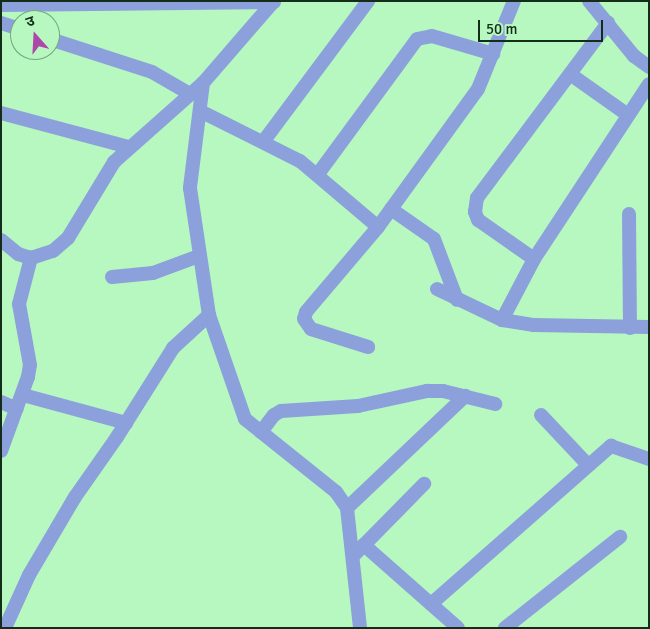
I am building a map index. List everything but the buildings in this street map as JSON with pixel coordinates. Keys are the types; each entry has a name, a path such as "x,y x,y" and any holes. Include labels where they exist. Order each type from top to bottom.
{"street":[{"path":"1,5 274,1"},
{"path":"1,240 18,254 31,258 53,251 68,238 106,172 130,147 203,83 274,1"},
{"path":"263,142 368,1"},
{"path":"368,347 311,329 304,319 306,312 378,227 468,104 492,54 514,1"},
{"path":"589,1 649,66"},
{"path":"534,259 478,220 475,205 477,198 608,23"},
{"path":"318,174 417,39 432,36 492,54"},
{"path":"60,42 135,66 190,94"},
{"path":"570,74 628,115"},
{"path":"203,83 190,188 209,315 241,410 261,432 336,492 347,508 359,550 360,628"},
{"path":"502,320 534,259 649,84"},
{"path":"200,111 300,161 318,174 378,227"},
{"path":"1,113 130,147"},
{"path":"391,209 434,239 457,300"},
{"path":"629,214 630,328"},
{"path":"112,277 153,273 199,256"},
{"path":"1,451 23,395 30,365 19,304 31,258"},
{"path":"437,289 502,320 533,325 649,327"},
{"path":"5,628 54,531 173,348 209,315"},
{"path":"261,432 274,414 289,410 358,406 427,391 465,396 495,404"},
{"path":"23,395 126,423"},
{"path":"347,508 465,396"},
{"path":"1,402 17,409"},
{"path":"541,415 588,465"},
{"path":"430,604 611,446 649,459"},
{"path":"359,550 424,484"},
{"path":"506,628 620,537"},
{"path":"359,550 430,604 458,628"}]}
